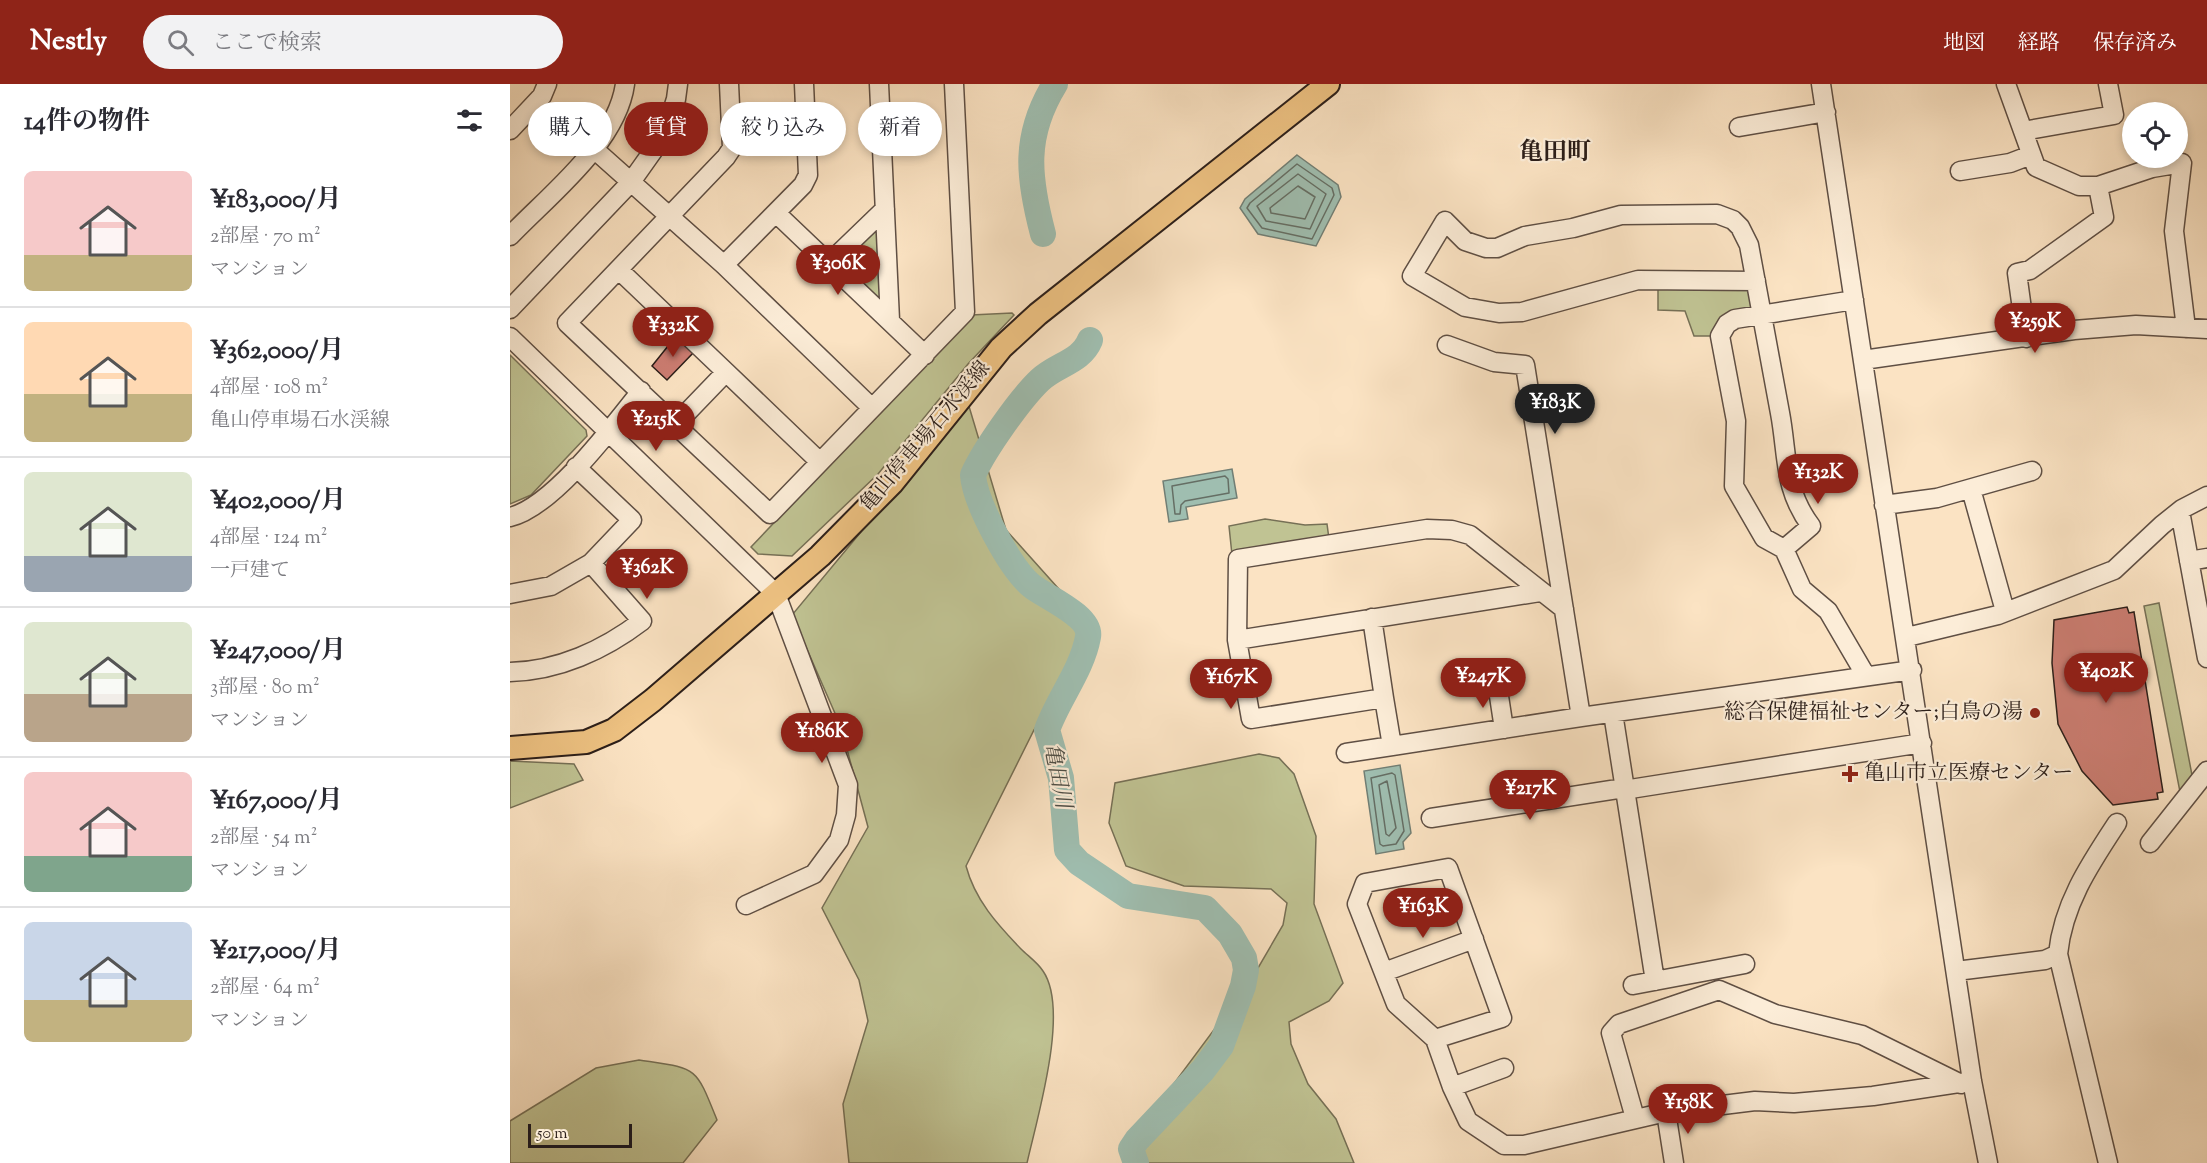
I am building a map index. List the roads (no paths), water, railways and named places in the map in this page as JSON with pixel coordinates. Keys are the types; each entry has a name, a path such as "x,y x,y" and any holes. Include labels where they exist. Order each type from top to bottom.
{"main road":[{"name":"亀山停車場石水渓線","path":"510,748 585,741 614,730 820,556 892,483 1001,348 1030,321 1328,84"}],"street":[{"path":"510,130 542,96 547,84"},
{"path":"612,122 625,84"},
{"path":"510,309 631,182 665,134 676,99 678,84"},
{"path":"729,84 732,148 726,157 567,323 770,514 964,312 954,84"},
{"path":"724,265 776,213 802,185 808,175 804,84"},
{"path":"879,84 890,320"},
{"path":"1821,84 1956,971 1966,1082 1988,1163"},
{"path":"2006,84 2036,167 2079,186 2098,186 2152,168 2182,162 2174,231 2186,328"},
{"path":"2023,131 2114,115 2108,84"},
{"path":"1739,127 1826,112"},
{"path":"1960,171 2010,163 2031,155"},
{"path":"510,236 587,156"},
{"path":"602,156 724,265 872,408"},
{"path":"2026,338 2017,273 2030,270 2104,217 2098,186"},
{"path":"829,263 885,209"},
{"path":"776,213 925,355"},
{"path":"1756,280 1638,280 1522,312 1498,313 1465,307 1412,276 1445,221 1465,240 1486,248 1497,248 1525,236 1573,228 1621,215 1707,214 1725,216 1740,227 1749,244 1756,280 1781,417 1785,464 1798,508 1811,526 1784,549"},
{"path":"619,270 820,462"},
{"path":"1854,300 1735,320 1727,324 1720,336 1736,421 1734,486 1764,538 1784,549 1802,589 1828,611 1866,676"},
{"path":"1863,360 2074,330 2125,326 2207,329"},
{"path":"510,337 776,594 842,766 848,784 847,806 839,840 814,874 746,905"},
{"path":"1447,345 1494,362 1525,365 1581,717"},
{"path":"675,425 726,372"},
{"path":"510,517 535,507 608,432 641,391"},
{"path":"510,594 551,586 591,562 632,520 576,467"},
{"path":"1884,506 1937,498 2032,471"},
{"path":"1971,489 2005,611"},
{"path":"1907,638 2005,611 2114,570 2180,511 2207,496"},
{"path":"2180,511 2198,560 2207,658"},
{"path":"1384,698 1251,719 1237,640 1238,559 1427,529 1452,530 1470,535 1564,609"},
{"path":"510,672 537,670 577,658 599,648 642,621 591,562"},
{"path":"1237,640 1540,592"},
{"path":"1372,618 1392,746"},
{"path":"1346,753 1911,670"},
{"path":"1497,683 1504,729"},
{"path":"1613,713 1655,981"},
{"path":"1431,818 1922,743"},
{"path":"2150,843 2207,771"},
{"path":"2108,1163 2058,954 2060,934 2080,879 2117,823"},
{"path":"1435,1039 1502,1018 1448,867 1365,883 1356,904 1396,1004 1435,1039 1452,1087 1468,1121 1504,1145 1525,1154 1635,1118 1666,1112 1755,1101 1794,1103 1966,1082"},
{"path":"1384,972 1474,939"},
{"path":"1956,971 2044,960 2058,954"},
{"path":"1633,985 1745,964"},
{"path":"1635,1118 1611,1033 1619,1024 1719,990 1775,1014 1862,1035 1966,1082"},
{"path":"1452,1087 1504,1068"},
{"path":"1666,1112 1674,1163"}],"water":[{"path":"1297,155 1338,185 1341,197 1316,246 1258,234 1240,208 1245,199"},
{"path":"1232,469 1237,498 1186,507 1188,519 1169,522 1163,481"},
{"path":"1400,765 1411,833 1403,842 1404,849 1376,854 1364,771"}],"waterway":[{"name":"亀田川","path":"1043,234 1034,194 1031,157 1038,121 1055,84"},
{"name":"亀田川","path":"1090,340 1081,353 1040,380 1032,389 994,439 973,475 975,487 987,518 1015,566 1033,587 1076,615 1087,630 1088,637 1081,661 1047,730 1061,778 1067,850 1079,863 1128,896 1205,908 1230,934 1244,958 1246,970 1243,986 1221,1046 1203,1070 1137,1140 1131,1149 1136,1163"}],"place":[{"name":"総合保健福祉センター;白鳥の湯","path":"2035,713"},
{"name":"亀山市立医療センター","path":"1850,774"}],"district":[{"name":"亀田町","path":"1555,153"}]}
